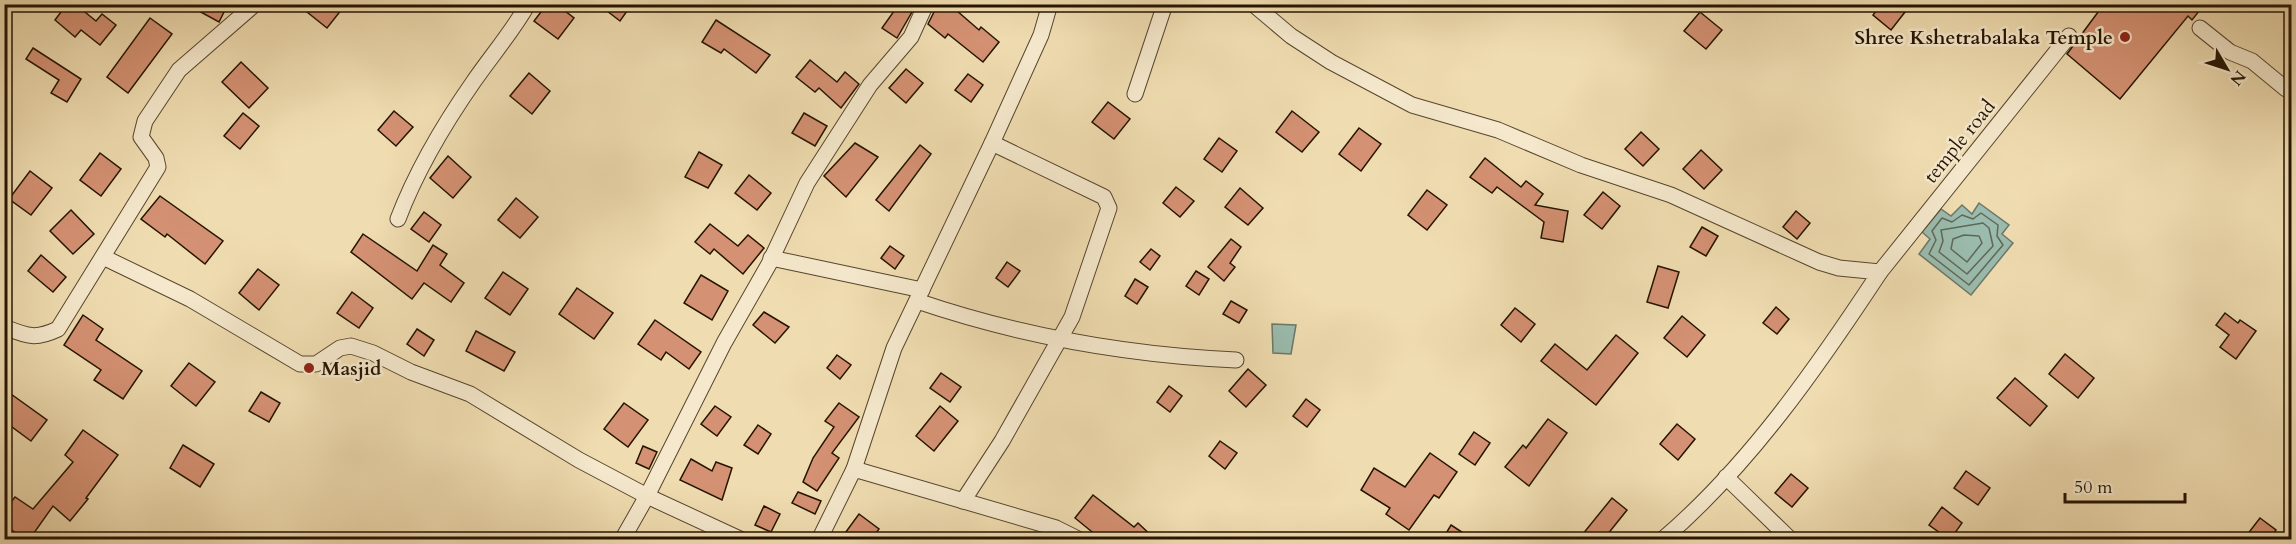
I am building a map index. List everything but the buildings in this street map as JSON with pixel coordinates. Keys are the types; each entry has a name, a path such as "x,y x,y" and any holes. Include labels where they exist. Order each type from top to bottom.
{"street":[{"path":"4,327 28,337 45,335 58,329 158,167 156,158 141,137 145,121 179,70 255,4"},
{"path":"398,219 409,191 449,117 513,30 528,4"},
{"path":"622,540 647,496 724,342 771,258 807,183 870,85 910,37 926,4"},
{"path":"819,540 854,469 894,348 1041,35 1050,4"},
{"path":"1135,94 1165,4"},
{"path":"1253,4 1291,36 1331,62 1412,105 1498,130 1581,165 1671,195 1819,262 1839,268 1880,272"},
{"path":"2200,28 2230,52 2252,61 2286,89 2292,85"},
{"name":"temple road","path":"1662,540 1703,505 1726,477 1828,350 1880,272 2069,36"},
{"path":"963,501 1072,317 1109,208 1104,197 992,143"},
{"path":"103,257 190,299 300,363 316,364 340,348 351,346 470,394 579,460 647,496 742,540"},
{"path":"771,258 919,295 1060,340 1170,357 1236,360"},
{"path":"854,469 1056,528 1080,540"},
{"path":"1726,477 1791,540"}],"water":[{"path":"1979,203 2009,225 2002,234 2013,243 1971,295 1919,254 1930,239 1922,232 1941,209 1951,216 1962,205 1972,214"},
{"path":"1272,324 1296,325 1291,354 1273,353"}],"place":[{"name":"Shree Kshetrabalaka Temple","path":"2125,37"},
{"name":"Masjid","path":"309,368"}]}
